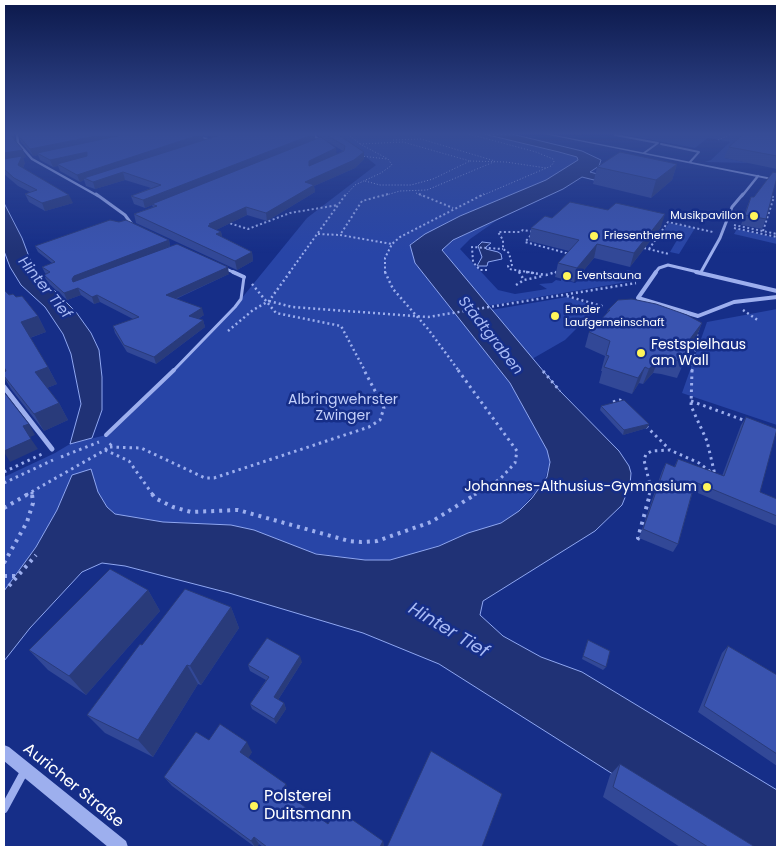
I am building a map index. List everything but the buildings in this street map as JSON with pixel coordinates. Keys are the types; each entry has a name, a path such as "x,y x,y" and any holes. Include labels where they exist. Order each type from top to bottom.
{"street":[{"path":"60,174 96,193 138,229"},
{"path":"747,174 777,180"},
{"path":"701,272 722,234 732,207 758,176"},
{"path":"127,219 134,216"},
{"path":"216,264 244,277"},
{"path":"777,292 701,272 664,266 658,268 638,298 698,316 734,302 777,297"},
{"path":"4,387 52,449"},
{"name":"Auricher Straße","path":"4,752 120,847"},
{"path":"4,809 25,769"}],"lane":[{"path":"106,435 198,347 235,307 241,299 244,277"}],"path":[{"path":"269,301 338,205 355,186 378,174"},
{"path":"364,182 380,185 411,185 445,174"},
{"path":"340,235 362,200 400,191 416,192 427,190 467,174"},
{"path":"105,450 129,461 155,498 173,507 192,512 238,510 348,541 361,542 376,541 404,533 431,522 500,479 515,463 518,453 418,317 392,289 385,275 386,258 392,244 408,232 453,208 533,174"},
{"path":"745,191 774,198 763,231"},
{"path":"416,192 453,208"},
{"path":"218,220 248,229 290,213 338,205"},
{"path":"649,249 668,222 722,234"},
{"path":"725,224 763,231 777,236"},
{"path":"725,224 777,236"},
{"path":"503,249 503,240 497,231 520,232 523,230 534,232 525,242 572,253 566,260"},
{"path":"317,234 340,235 392,244"},
{"path":"487,270 480,270 473,262 472,247 503,249 509,253 512,265 508,266 508,269 546,275"},
{"path":"644,248 667,253"},
{"path":"516,285 524,280 554,274 561,266"},
{"path":"519,271 524,280"},
{"path":"4,508 109,447 141,448 204,478 214,478 369,427 380,420 384,408 340,326 276,312 269,301 244,277"},
{"path":"269,301 292,307 418,317 456,314 649,281"},
{"path":"565,295 605,307"},
{"path":"698,316 698,337 690,381 691,406 707,441 716,482"},
{"path":"543,371 560,391"},
{"path":"613,402 620,400 626,407"},
{"path":"691,401 751,423"},
{"path":"639,419 670,450 699,463 715,474"},
{"path":"4,483 71,452 105,440"},
{"path":"4,472 52,449"},
{"path":"640,539 638,538 651,489 644,460 646,454 652,451 670,450"},
{"path":"4,563 27,522 33,504 32,492"},
{"path":"9,586 36,555"},
{"path":"4,576 17,576"}],"green space":[{"name":"Albringwehrster Zwinger","path":"365,174 557,174 546,180 460,216 410,244 415,263 510,383 547,450 550,462 544,482 519,511 501,523 415,554 390,560 365,560 307,552 231,525 163,522 115,514 107,507 98,492 91,470 72,475 57,510 36,547 4,591 4,477 70,444 106,435 147,396 241,299 307,218"},
{"path":"500,218 470,239 460,249 498,290 515,294 547,289 539,284 552,283 556,280 561,281 561,279 575,283 588,272 619,281 627,270 640,273 633,281 487,306 442,249 453,240"},
{"path":"669,223 695,228 679,254 670,252 677,240 660,236"},
{"path":"737,229 777,238 777,244 734,234"},
{"path":"567,297 598,307 565,340 532,359 491,310"},
{"path":"777,309 777,425 682,393 707,322"}],"water":[{"path":"556,174 601,175 594,180 582,177 563,189 453,240 442,250 560,391 619,451 629,466 631,473 630,485 622,505 595,531 483,601 480,615 503,636 541,657 582,672 777,790 777,847 728,847 439,664 363,633 229,593 125,566 102,563 82,572 30,628 4,661 4,591 36,547 57,510 72,475 91,469 98,492 107,507 115,514 163,522 231,525 254,530 316,554 365,560 390,560 439,546 468,533 501,523 519,511 532,498 547,477 550,462 547,450 510,383 415,263 410,245 425,234 460,216 546,180"},
{"name":"Hinter Tief","path":"4,203 22,238 31,262 41,277 76,312 91,333 99,350 102,377 102,410 92,438 70,444 81,404 71,354 63,334 45,307 21,285 10,267 4,251"},
{"path":"482,242 491,243 486,249 498,252 501,254 502,259 488,262 487,266 477,266 482,257 478,246"}],"place":[{"name":"Musikpavillon","path":"754,216"},
{"name":"Friesentherme","path":"594,236"},
{"name":"Eventsauna","path":"567,276"},
{"name":"Emder Laufgemeinschaft","path":"555,316"},
{"name":"Festspielhaus am Wall","path":"641,353"},
{"name":"Johannes-Althusius-Gymnasium","path":"707,487"},
{"name":"Polsterei Duitsmann","path":"254,806"}],"water label":[{"name":"Stadtgraben","path":"490,336"}]}
